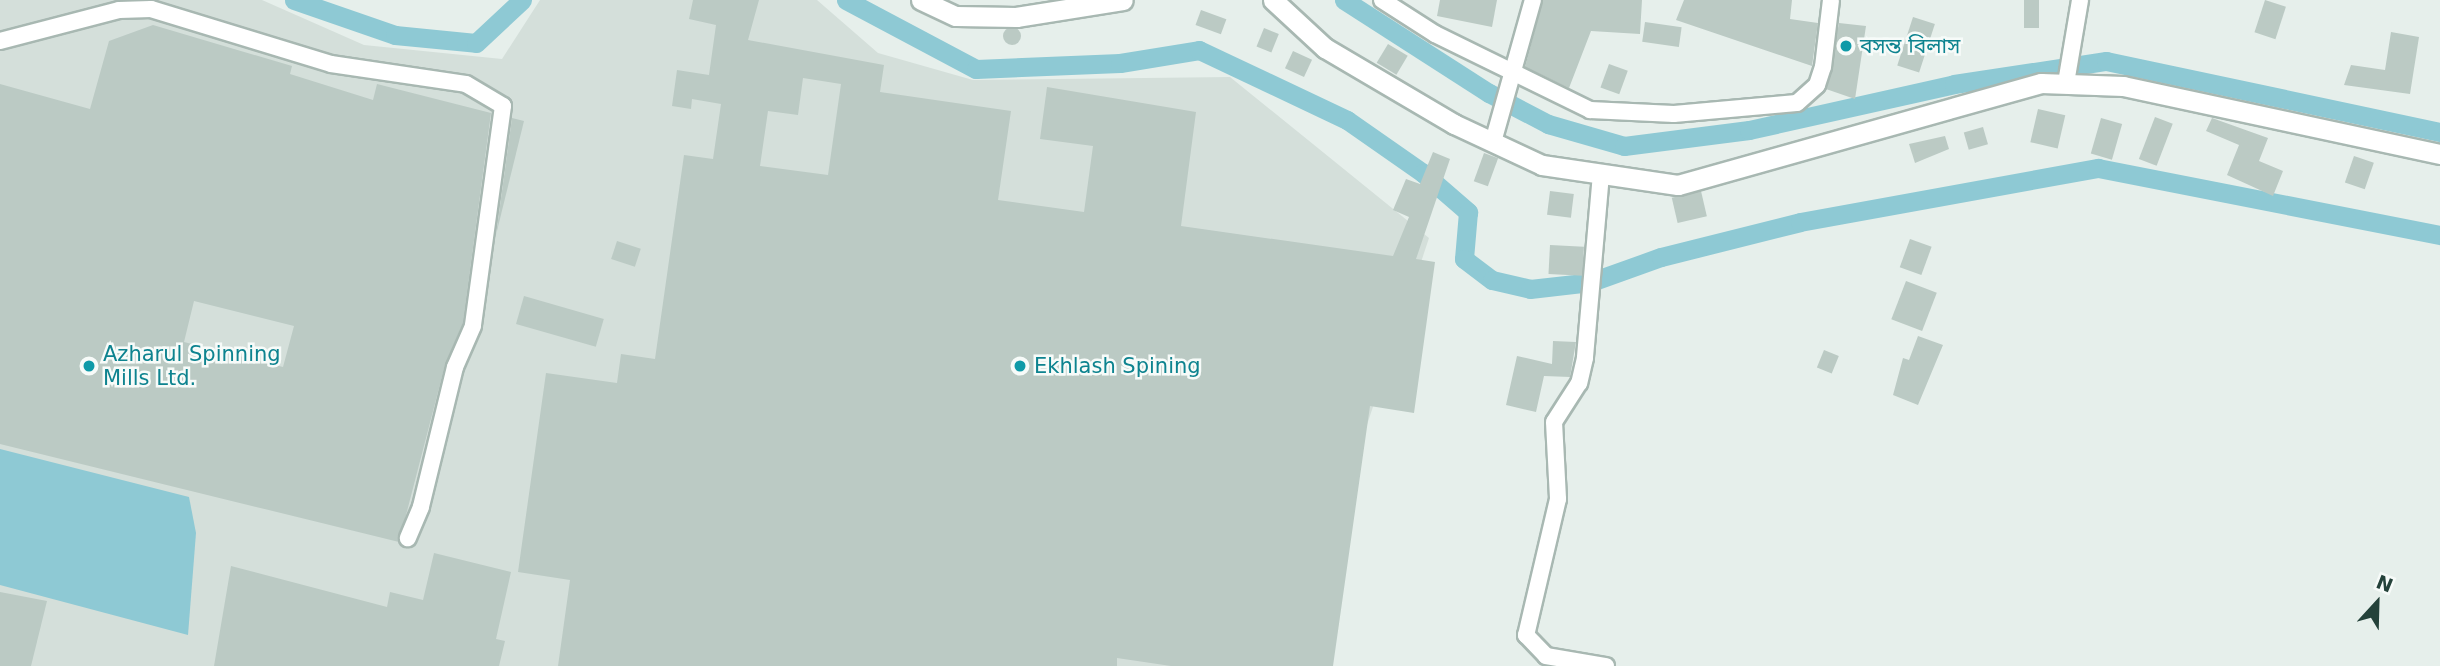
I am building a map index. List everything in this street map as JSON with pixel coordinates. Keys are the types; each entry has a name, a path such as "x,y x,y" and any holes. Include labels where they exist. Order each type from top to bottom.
{"street":[{"path":"921,0 956,16 1016,18 1123,0"},
{"path":"1273,0 1325,48 1493,142 1542,165 1678,185 2041,83 2123,86 2440,154"},
{"path":"1382,0 1434,34 1590,110 1674,114 1797,103 1817,85 1823,67 1831,0"},
{"path":"1493,142 1499,109 1533,0"},
{"path":"2066,83 2078,6"},
{"path":"0,41 119,10 151,9 331,64 466,84 503,106 473,326 455,368 421,507 408,538"},
{"path":"1601,174 1595,255 1579,383 1554,422 1558,499 1526,635 1546,656 1606,666"}],"shaded area":[{"path":"0,0 262,0 364,45 502,59 540,0 817,0 878,53 973,80 1230,77 1429,238 1287,666 0,666"}],"water":[{"path":"0,449 189,497 196,533 188,635 0,585"}],"building":[{"name":"Ekhlash Spining","path":"693,0 759,0 748,40 884,65 880,92 1011,111 998,200 1084,212 1093,146 1040,139 1047,87 1196,112 1181,226 1393,256 1409,217 1393,210 1406,179 1420,184 1433,152 1450,159 1416,259 1435,262 1414,413 1370,406 1333,666 1171,666 1117,658 1117,666 558,666 570,580 518,572 546,373 617,383 621,354 655,359 684,155 713,159 721,104 692,99 691,109 672,106 677,70 709,75 716,25 689,19","holes":["803,78 841,84 828,175 760,166 768,111 798,115"]},
{"path":"1440,0 1497,0 1492,27 1437,16"},
{"path":"1543,0 1642,0 1640,34 1591,31 1569,88 1525,67"},
{"path":"1684,0 1792,0 1790,19 1818,23 1812,66 1676,20"},
{"path":"2024,0 2039,0 2039,28 2024,28"},
{"path":"2265,0 2286,7 2275,39 2254,32"},
{"path":"1201,10 1226,19 1221,34 1196,25"},
{"path":"1913,17 1935,24 1919,73 1897,66"},
{"path":"1645,22 1682,27 1679,47 1642,42"},
{"name":"বসন্ত বিলাস","path":"1839,23 1866,26 1855,99 1826,89"},
{"path":"153,25 292,66 290,74 373,100 377,84 491,113 463,323 445,365 399,542 0,444 0,84 90,109 109,41","holes":["194,301 294,326 283,367 184,342"]},
{"path":"1008,27 1016,27 1021,36 1019,43 1008,45 1003,40 1003,32"},
{"path":"1264,28 1279,34 1271,53 1257,47"},
{"path":"2391,32 2419,37 2410,94 2344,85 2351,65 2385,70"},
{"path":"1388,44 1408,56 1396,75 1377,63"},
{"path":"1293,51 1312,60 1304,77 1285,68"},
{"path":"1609,64 1628,71 1619,94 1600,87"},
{"path":"2038,109 2065,115 2058,148 2030,142"},
{"path":"2155,117 2173,124 2157,166 2139,159"},
{"path":"512,118 524,121 496,235"},
{"path":"2101,118 2122,124 2112,160 2091,154"},
{"path":"2212,118 2268,138 2259,161 2283,171 2273,196 2227,175 2239,145 2206,131"},
{"path":"1983,127 1988,144 1969,150 1964,133"},
{"path":"1945,136 1949,149 1915,163 1909,144"},
{"path":"1484,153 1498,158 1488,186 1474,181"},
{"path":"2354,156 2374,163 2365,189 2345,182"},
{"path":"1550,191 1574,194 1571,218 1547,215"},
{"path":"1701,191 1707,216 1678,223 1672,198"},
{"path":"1910,239 1932,247 1921,275 1900,267"},
{"path":"617,241 641,249 635,267 611,259"},
{"path":"1550,245 1584,247 1582,276 1548,274"},
{"path":"1906,281 1937,293 1922,331 1891,319"},
{"path":"524,296 604,319 596,347 516,324"},
{"path":"1918,336 1943,345 1918,405 1893,395 1903,358 1909,360"},
{"path":"1553,341 1576,342 1570,377 1544,376 1536,412 1506,405 1517,356 1552,364"},
{"path":"1824,350 1839,356 1832,374 1817,368"},
{"path":"434,553 511,572 496,639 505,641 499,666 214,666 231,566 387,607 390,592 423,600"},
{"path":"0,592 47,601 31,666 0,666"}],"waterway":[{"path":"294,0 395,35 476,43 522,0"},
{"path":"846,0 976,69 1120,63 1199,50 1347,120 1423,173 1468,212 1464,259 1492,280 1530,289 1591,282 1661,257 1800,222 2098,168 2440,235"},
{"path":"1344,0 1489,93 1548,124 1624,146 1749,130 1954,84 2106,61 2440,132"}],"place":[{"name":"বসন্ত বিলাস","path":"1846,46"},
{"name":"Azharul Spinning Mills Ltd.","path":"89,366"},
{"name":"Ekhlash Spining","path":"1020,366"}]}
